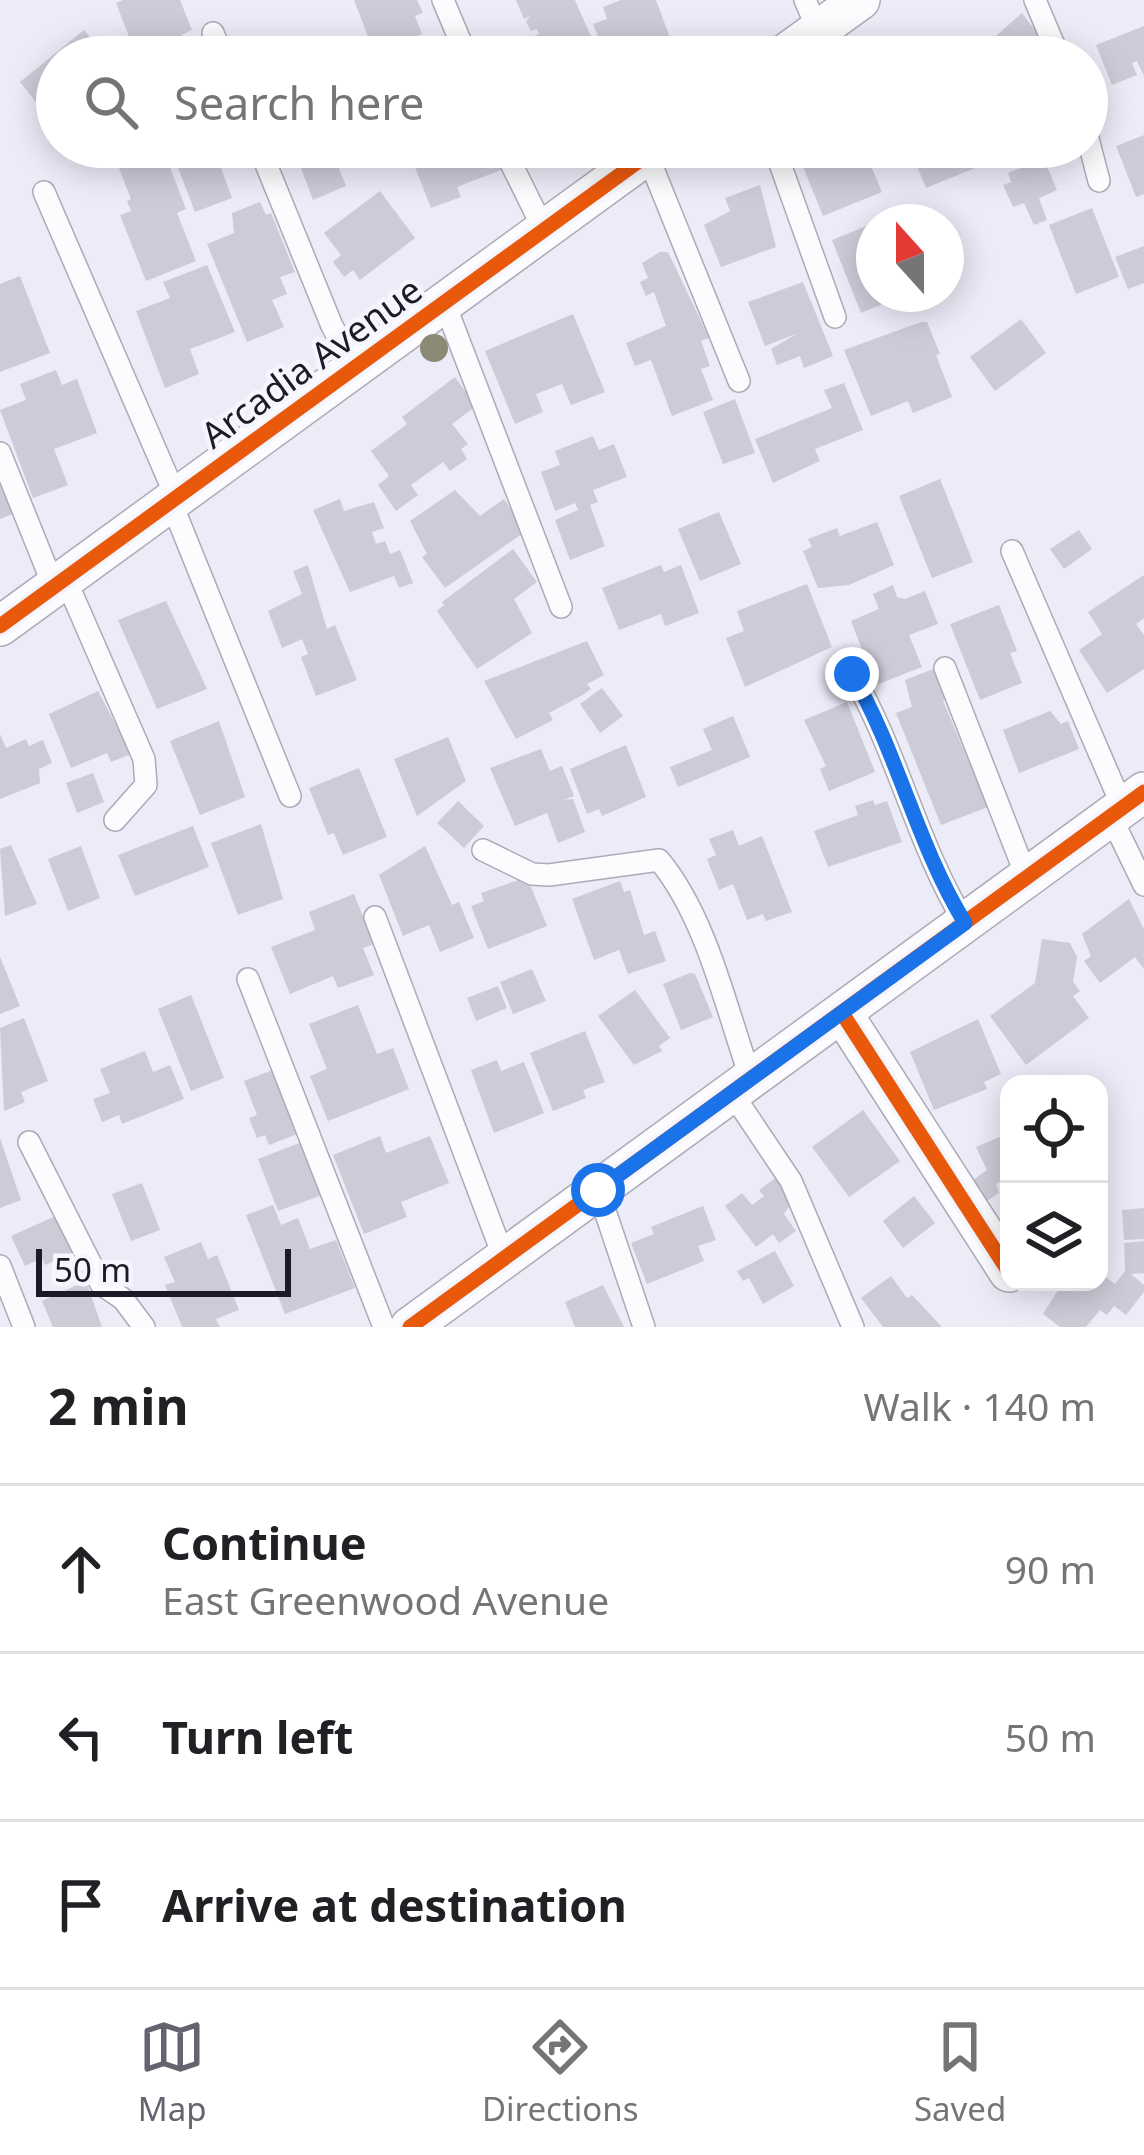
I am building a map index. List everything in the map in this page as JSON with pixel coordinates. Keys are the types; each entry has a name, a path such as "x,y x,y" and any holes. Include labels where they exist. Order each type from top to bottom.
{"street":[{"path":"812,15 860,0"},
{"name":"Arcadia Avenue","path":"0,626 629,168"},
{"path":"410,1327 1126,806"},
{"path":"842,1013 1000,1258"}],"lane":[{"path":"443,0 458,36"},
{"path":"1035,0 1050,36"},
{"path":"268,168 332,326 356,367"},
{"path":"513,168 544,230"},
{"path":"658,168 739,381"},
{"path":"782,168 835,316"},
{"path":"1096,168 1099,181"},
{"path":"44,192 174,499 290,796"},
{"path":"444,302 561,607"},
{"path":"0,453 144,759 146,785 115,820"},
{"path":"1012,551 1126,806 1144,885"},
{"path":"946,668 1027,878"},
{"path":"852,674 873,710 940,883 965,923"},
{"path":"483,850 532,874 659,860 673,876 705,950 742,1086 791,1181 853,1327"},
{"path":"375,917 504,1258"},
{"path":"248,979 384,1327"},
{"path":"29,1142 101,1284 123,1298 144,1327"},
{"path":"598,1190 644,1327"},
{"path":"0,1266 24,1327"}],"building":[{"path":"180,0 192,30 181,36 129,36 116,3"},
{"path":"354,0 417,0 423,13 415,16 422,34 368,36"},
{"path":"516,0 575,0 591,36 534,36 539,34 537,29 531,31 526,22 530,16 524,19"},
{"path":"621,0 656,0 669,36 598,36 593,24 607,19 603,7"},
{"path":"1022,13 1039,36 996,36"},
{"path":"1144,26 1144,76 1137,61 1132,63 1137,75 1112,85 1108,40"},
{"path":"36,69 36,102 20,82"},
{"path":"1144,135 1144,194 1136,197 1116,146"},
{"path":"119,168 170,168 186,209 177,213 196,261 146,281 120,215 131,211 127,201 131,199"},
{"path":"178,168 221,168 232,198 195,212"},
{"path":"301,168 339,168 346,186 313,200"},
{"path":"415,168 500,168 457,187 461,197 431,208"},
{"path":"804,168 872,168 882,192 823,216"},
{"path":"918,168 975,168 926,188"},
{"path":"1048,168 1057,190 1039,198 1047,220 1034,225 1024,203 1013,207 1003,185 1011,182 1008,173"},
{"path":"760,185 776,247 721,267 704,225 730,211 725,198"},
{"path":"380,191 415,238 360,280 353,270 344,277 333,262 341,255 324,233"},
{"path":"260,202 266,215 271,213 295,272 280,277 287,294 272,300 284,327 247,342 207,244 234,233 232,213"},
{"path":"1092,208 1119,277 1076,294 1049,225"},
{"path":"856,230 856,300 832,240"},
{"path":"1144,246 1144,283 1128,289 1115,257"},
{"path":"668,252 709,338 701,341 710,366 701,369 713,400 672,416 651,360 635,366 626,343 666,326 654,292 646,296 640,282 648,278 642,263"},
{"path":"207,265 235,332 190,349 199,374 165,388 136,311 170,298 163,282"},
{"path":"20,276 50,353 0,372 0,284"},
{"path":"803,282 833,356 804,368 800,356 777,365 771,349 798,333 765,346 748,302"},
{"path":"573,314 605,392 571,405 562,384 536,394 543,412 515,424 485,351"},
{"path":"1021,319 1046,353 995,391 970,357"},
{"path":"927,322 952,397 913,413 908,401 871,416 844,350"},
{"path":"56,370 62,385 77,379 97,433 54,449 68,485 33,498 0,410 26,400 20,384"},
{"path":"455,377 476,406 452,424 468,444 461,449 467,459 450,471 443,462 411,485 418,495 396,511 378,485 389,476 371,451 407,424 402,417"},
{"path":"844,383 863,430 815,449 820,461 773,483 755,439 832,408 824,390"},
{"path":"735,399 755,453 723,464 703,412"},
{"path":"593,436 599,450 614,444 627,477 593,490 598,502 590,505 605,546 570,560 555,520 578,510 575,503 555,511 541,472 560,465 555,451"},
{"path":"940,479 973,562 932,578 899,496"},
{"path":"0,485 15,513 0,519"},
{"path":"455,490 480,516 504,499 526,531 445,588 422,557 427,554 410,521"},
{"path":"340,499 344,511 374,502 384,528 372,532 376,544 385,541 390,554 400,550 413,583 399,588 394,576 350,592 313,510"},
{"path":"719,512 741,564 700,581 678,529"},
{"path":"877,522 894,565 849,585 818,588 803,551 812,547 808,539 837,528 840,536"},
{"path":"1079,530 1092,549 1064,569 1050,549"},
{"path":"513,549 537,582 514,599 532,633 477,669 437,611 442,602"},
{"path":"308,565 327,629 335,625 357,680 316,696 301,657 308,654 302,639 282,648 268,611 302,594 293,571"},
{"path":"661,565 664,572 681,565 699,613 665,626 661,614 619,630 602,588"},
{"path":"1144,575 1144,618 1136,624 1144,635 1144,669 1107,693 1079,650 1102,634 1088,612"},
{"path":"807,584 832,647 745,687 726,638 744,631 737,611"},
{"path":"893,585 897,597 905,599 925,591 938,624 909,635 922,667 876,685 851,621 879,609 873,594"},
{"path":"166,601 207,689 157,709 118,620"},
{"path":"999,605 1017,651 1010,653 1022,683 980,700 950,624"},
{"path":"587,641 604,675 587,684 591,689 581,696 549,713 553,720 516,739 484,681"},
{"path":"936,668 948,699 943,701 988,807 941,825 896,713 912,707 905,680"},
{"path":"602,688 623,716 600,733 580,704"},
{"path":"98,691 131,754 111,762 107,753 71,768 49,714"},
{"path":"847,702 875,772 829,791 820,769 826,766 804,720"},
{"path":"1050,711 1061,724 1068,721 1079,749 1019,773 1003,730"},
{"path":"733,716 750,757 678,787 670,767 712,750 703,729"},
{"path":"219,721 245,797 200,815 170,741"},
{"path":"0,734 6,748 26,739 29,746 43,740 52,763 39,769 40,783 0,799"},
{"path":"448,737 466,781 417,816 394,759"},
{"path":"626,745 646,797 602,816 599,809 587,814 570,769"},
{"path":"541,749 550,771 562,766 574,796 563,800 573,799 585,832 558,843 547,813 515,826 490,768"},
{"path":"359,768 387,837 343,855 334,833 328,835 309,788"},
{"path":"93,773 104,802 77,813 66,783"},
{"path":"873,800 875,805 887,801 902,842 828,867 814,831 858,815 855,806"},
{"path":"458,801 484,826 464,848 437,823"},
{"path":"261,824 283,899 238,915 211,843"},
{"path":"193,826 209,867 135,896 118,855"},
{"path":"733,830 739,846 762,836 792,912 766,921 763,914 747,920 733,884 719,890 707,859 716,855 709,839"},
{"path":"11,845 37,904 5,916 0,849"},
{"path":"81,846 100,898 68,911 48,859"},
{"path":"425,846 452,905 459,902 474,938 440,952 429,925 403,936 379,875"},
{"path":"527,877 547,926 488,949 471,906 484,901 481,893"},
{"path":"620,881 624,892 630,890 644,935 655,931 666,961 628,974 619,950 594,960 572,899"},
{"path":"354,894 374,944 363,948 374,975 338,988 333,976 290,994 271,947 315,930 309,912"},
{"path":"1129,899 1144,929 1144,969 1135,957 1100,983 1084,961 1091,956 1082,934"},
{"path":"1042,939 1070,943 1077,957 1073,982 1080,991 1073,996 1089,1018 1026,1065 990,1016 1035,983"},
{"path":"0,957 20,1006 0,1014"},
{"path":"532,969 546,1001 513,1014 500,982"},
{"path":"695,974 713,1017 681,1030 663,984"},
{"path":"498,986 507,1008 476,1021 467,998"},
{"path":"635,990 670,1038 659,1046 662,1051 634,1065 598,1016"},
{"path":"191,995 224,1078 191,1091 158,1009"},
{"path":"358,1005 377,1054 393,1048 409,1089 328,1121 310,1076 327,1069 309,1024"},
{"path":"24,1018 48,1081 21,1092 25,1102 4,1111 0,1028"},
{"path":"978,1019 1001,1074 984,1082 987,1089 934,1110 910,1052"},
{"path":"585,1031 605,1082 583,1090 586,1098 553,1111 530,1053"},
{"path":"145,1051 153,1072 170,1065 184,1099 122,1124 119,1115 102,1122 93,1099 110,1093 100,1069"},
{"path":"497,1060 501,1071 524,1062 544,1113 494,1133 471,1070"},
{"path":"275,1069 300,1133 269,1145 265,1135 257,1138 249,1118 257,1115 244,1081"},
{"path":"863,1110 900,1161 849,1197 812,1147"},
{"path":"380,1136 386,1153 430,1136 449,1183 401,1202 407,1217 364,1234 333,1155"},
{"path":"1000,1137 999,1193 974,1210 962,1188 987,1170 976,1147"},
{"path":"0,1138 21,1200 0,1208"},
{"path":"302,1142 322,1195 278,1211 258,1159"},
{"path":"777,1177 794,1199 784,1214 796,1231 779,1243 773,1234 756,1247 725,1206 742,1193 752,1205 764,1196 759,1190"},
{"path":"142,1183 160,1230 131,1241 112,1194"},
{"path":"914,1196 935,1223 903,1248 883,1221"},
{"path":"273,1205 281,1225 298,1218 310,1249 336,1240 355,1288 285,1314 246,1215"},
{"path":"703,1206 716,1240 698,1246 704,1261 647,1284 631,1243 654,1234 651,1227"},
{"path":"1144,1208 1144,1239 1124,1240 1122,1210"},
{"path":"58,1215 75,1252 45,1265 42,1258 25,1266 11,1236"},
{"path":"1144,1241 1144,1273 1131,1274 1144,1285 1144,1292 1126,1315 1114,1306 1107,1315 1100,1310 1086,1327 1060,1327 1043,1314 1057,1291 1108,1291 1108,1279 1115,1284 1125,1271 1124,1243"},
{"path":"201,1242 208,1259 217,1255 239,1310 216,1319 220,1327 182,1327 165,1285 175,1282 164,1257"},
{"path":"775,1251 794,1286 763,1304 749,1278 743,1281 737,1271"},
{"path":"891,1276 907,1298 912,1295 942,1327 883,1327 861,1298"},
{"path":"86,1281 102,1327 53,1327 42,1301"},
{"path":"603,1285 624,1327 575,1327 565,1302"}],"cycle path":[{"path":"0,626 629,168"},
{"path":"410,1327 1144,792"},
{"path":"842,1013 1000,1258"}],"route":[{"path":"598,1190 965,923 940,883 873,710 852,674"}]}
